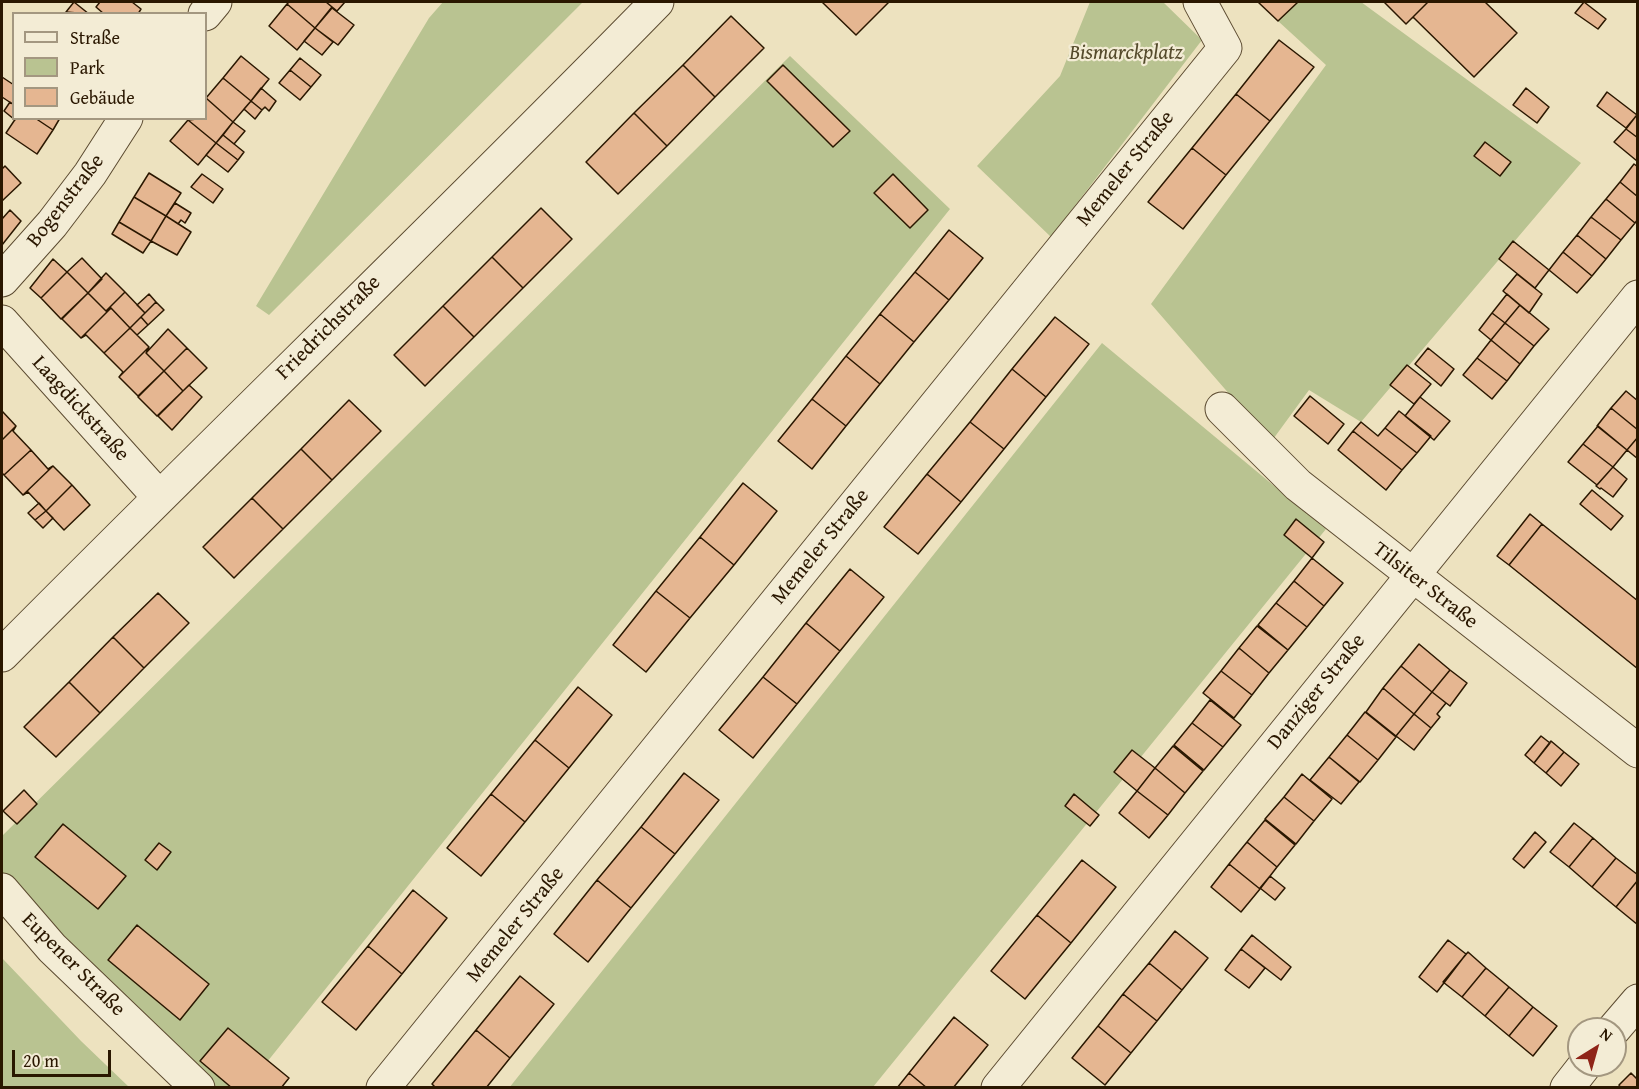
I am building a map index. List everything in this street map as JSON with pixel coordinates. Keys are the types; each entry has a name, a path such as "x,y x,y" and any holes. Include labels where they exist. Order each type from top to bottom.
{"street":[{"name":"Friedrichstraße","path":"2,655 657,2"},
{"name":"Memeler Straße","path":"383,1088 1225,48 1200,2"},
{"name":"Bogenstraße","path":"2,280 52,224 90,174 125,120"},
{"name":"Danziger Straße","path":"998,1088 1638,297"},
{"name":"Laagdickstraße","path":"2,322 159,497"},
{"name":"Tilsiter Straße","path":"1222,409 1298,485 1638,751"},
{"name":"Eupener Straße","path":"2,890 52,948 198,1088"},
{"path":"1624,1017 1638,1000"}],"green space":[{"path":"443,2 583,2 269,315 256,306 429,18"},
{"name":"Bismarckplatz","path":"1090,2 1163,2 1202,40 1051,237 977,166 1060,76"},
{"path":"1296,2 1361,2 1581,163 1361,422 1309,390 1271,442 1151,304 1326,65 1278,21"},
{"path":"790,56 950,209 247,1087 200,1087 2,886 2,836"},
{"path":"1102,343 1326,529 873,1087 509,1088"},
{"path":"2,958 81,1041 129,1087 2,1087"}],"building":[{"path":"74,2 86,12 66,12"},
{"path":"100,2 132,2 141,9 139,12 102,12 96,7"},
{"path":"289,2 326,2 332,7 315,28 287,4"},
{"path":"326,2 345,2 337,11"},
{"path":"822,2 889,2 856,35"},
{"path":"1258,2 1298,2 1278,21"},
{"path":"1384,2 1428,2 1406,24"},
{"path":"1428,2 1485,2 1517,33 1474,77 1413,17"},
{"path":"1584,2 1606,19 1598,29 1575,13"},
{"path":"287,4 315,28 297,50 269,26"},
{"path":"332,8 354,25 338,45 315,28"},
{"path":"731,16 764,48 715,97 683,65"},
{"path":"315,28 333,42 322,55 304,41"},
{"path":"1279,40 1314,67 1270,121 1236,94"},
{"path":"241,56 269,79 251,101 223,78"},
{"path":"300,58 321,75 311,87 290,70"},
{"path":"683,65 715,97 667,146 634,113"},
{"path":"783,65 850,131 833,147 767,81"},
{"path":"290,70 311,87 300,100 279,83"},
{"path":"2,77 12,84 12,104 2,97"},
{"path":"223,78 251,101 233,122 207,97"},
{"path":"261,88 276,101 269,111 265,107 262,110 251,101"},
{"path":"1526,88 1549,107 1537,123 1513,105"},
{"path":"1607,92 1637,115 1626,128 1597,106"},
{"path":"1236,94 1270,121 1226,175 1192,148"},
{"path":"207,99 233,122 216,143 188,120 207,120"},
{"path":"251,101 262,110 255,119 244,109"},
{"path":"10,102 12,104 12,118 4,111"},
{"path":"634,113 667,146 618,194 586,162"},
{"path":"1636,116 1638,117 1638,138 1626,129"},
{"path":"15,120 38,120 53,130 37,154 6,133"},
{"path":"38,120 59,120 53,130"},
{"path":"188,120 216,143 198,165 170,141"},
{"path":"233,122 245,131 234,144 223,135"},
{"path":"1626,129 1638,138 1637,161 1614,142"},
{"path":"223,135 244,152 238,160 216,143"},
{"path":"1485,142 1511,162 1500,176 1474,156"},
{"path":"216,143 238,160 228,172 206,155"},
{"path":"1192,148 1226,175 1183,229 1148,202"},
{"path":"1634,164 1638,167 1638,197 1620,182"},
{"path":"5,166 21,183 2,201 2,169"},
{"path":"149,173 181,193 166,216 134,197"},
{"path":"202,174 223,189 213,203 191,187"},
{"path":"893,174 928,210 910,228 874,193"},
{"path":"1620,182 1638,197 1638,219 1635,223 1606,199"},
{"path":"134,197 166,216 151,241 119,222"},
{"path":"1606,199 1635,223 1621,240 1591,217"},
{"path":"175,203 191,213 185,223 181,220 178,224 166,216"},
{"path":"541,208 572,239 523,288 492,257"},
{"path":"10,210 21,221 2,245 2,219"},
{"path":"166,216 191,232 177,255 151,241"},
{"path":"1591,217 1621,240 1606,259 1577,235"},
{"path":"119,222 151,241 143,253 112,234"},
{"path":"949,230 983,258 949,300 915,272"},
{"path":"1577,235 1606,259 1592,276 1563,252"},
{"path":"1513,241 1549,270 1535,288 1499,259"},
{"path":"1563,252 1592,276 1577,293 1549,270"},
{"path":"492,257 523,288 474,337 443,306"},
{"path":"82,258 102,279 88,293 67,272"},
{"path":"53,259 67,272 41,298 30,288"},
{"path":"67,272 88,293 61,319 41,298"},
{"path":"915,272 949,300 914,342 880,314"},
{"path":"106,273 125,292 106,311 88,293"},
{"path":"1517,274 1542,294 1529,313 1503,291"},
{"path":"125,292 145,313 130,328 110,307"},
{"path":"88,293 106,311 111,308 81,338 62,319"},
{"path":"149,294 156,302 145,313 137,305"},
{"path":"1507,294 1520,305 1505,323 1492,313"},
{"path":"156,302 164,310 148,325 141,317"},
{"path":"1520,305 1549,329 1534,346 1505,323"},
{"path":"443,306 474,337 425,386 394,355"},
{"path":"111,308 130,328 104,353 86,335 81,338"},
{"path":"1492,313 1505,323 1491,340 1479,330"},
{"path":"880,314 914,342 880,384 846,356"},
{"path":"141,317 148,325 137,335 130,328"},
{"path":"1055,317 1089,344 1046,397 1012,369"},
{"path":"1505,323 1534,346 1520,364 1491,340"},
{"path":"130,328 149,347 119,377 123,372 104,353"},
{"path":"168,329 187,348 164,371 146,353"},
{"path":"1491,340 1520,364 1507,381 1477,358"},
{"path":"149,347 146,353 164,371 138,396 119,377"},
{"path":"187,348 207,368 183,391 164,371"},
{"path":"1428,348 1454,369 1441,386 1415,364"},
{"path":"846,356 880,384 846,426 812,399"},
{"path":"1477,358 1507,381 1492,399 1463,375"},
{"path":"1407,365 1431,384 1414,404 1390,385"},
{"path":"1012,369 1046,397 1004,449 970,422"},
{"path":"164,371 183,391 157,416 138,397"},
{"path":"189,385 202,397 172,430 158,416"},
{"path":"1626,391 1638,401 1638,430 1611,408"},
{"path":"1310,396 1344,424 1328,444 1294,416"},
{"path":"1420,397 1450,421 1434,440 1405,416"},
{"path":"812,399 846,426 812,469 778,441"},
{"path":"349,400 381,431 332,480 301,449"},
{"path":"1611,408 1638,430 1638,437 1627,450 1597,426"},
{"path":"2,411 16,426 2,440"},
{"path":"1399,411 1431,436 1417,453 1385,428"},
{"path":"970,422 1004,449 961,502 927,474"},
{"path":"1361,422 1378,436 1385,428 1417,453 1402,470 1353,431"},
{"path":"16,426 13,431 31,450 4,475 2,473 2,440"},
{"path":"1598,426 1627,450 1613,467 1583,444"},
{"path":"1353,431 1402,470 1386,490 1338,450"},
{"path":"1638,437 1638,459 1627,450"},
{"path":"1583,444 1613,467 1597,485 1568,462"},
{"path":"301,449 332,480 283,529 252,498"},
{"path":"31,450 48,469 53,466 23,495 4,475"},
{"path":"53,466 72,485 46,511 28,492 23,495"},
{"path":"1613,467 1627,479 1613,497 1596,486"},
{"path":"927,474 961,502 918,554 884,527"},
{"path":"743,483 777,511 734,565 700,537"},
{"path":"72,485 90,505 64,530 46,511"},
{"path":"1592,490 1623,516 1611,530 1580,504"},
{"path":"252,498 283,529 234,578 203,547"},
{"path":"39,503 46,511 35,520 28,513"},
{"path":"46,511 53,518 43,528 35,520"},
{"path":"1530,514 1542,524 1509,565 1497,556"},
{"path":"1296,519 1324,542 1312,558 1284,535"},
{"path":"1542,524 1638,601 1638,669 1509,565"},
{"path":"700,537 734,565 690,618 656,591"},
{"path":"1312,558 1343,583 1324,606 1294,581"},
{"path":"850,569 884,597 840,651 806,623"},
{"path":"1294,581 1324,606 1307,627 1276,603"},
{"path":"656,591 690,618 646,672 613,645"},
{"path":"158,593 189,623 144,668 113,637"},
{"path":"1276,603 1307,627 1288,650 1258,625"},
{"path":"806,623 840,651 797,704 763,677"},
{"path":"1257,626 1288,650 1269,673 1239,648"},
{"path":"113,637 144,668 100,713 69,682"},
{"path":"1419,644 1450,670 1432,692 1401,666"},
{"path":"1239,648 1269,673 1252,695 1221,671"},
{"path":"1401,666 1432,692 1414,714 1383,688"},
{"path":"1450,670 1467,683 1450,706 1432,692"},
{"path":"1221,671 1252,695 1234,718 1203,693"},
{"path":"763,677 797,704 753,758 719,730"},
{"path":"69,682 100,713 56,757 24,727"},
{"path":"578,687 612,715 569,768 535,740"},
{"path":"1383,688 1414,714 1396,736 1366,712"},
{"path":"1432,692 1446,703 1437,714 1440,717 1431,728 1414,714"},
{"path":"1210,700 1241,725 1223,747 1192,723"},
{"path":"1365,712 1396,737 1378,760 1347,735"},
{"path":"1414,714 1431,728 1414,750 1396,736"},
{"path":"1192,723 1223,747 1204,770 1174,745"},
{"path":"1347,735 1378,760 1360,782 1329,757"},
{"path":"1541,736 1550,743 1534,763 1525,755"},
{"path":"535,740 569,768 525,822 491,794"},
{"path":"1551,741 1564,752 1546,773 1534,763"},
{"path":"1173,746 1203,771 1185,793 1155,768"},
{"path":"1132,750 1155,768 1137,791 1114,772"},
{"path":"1564,752 1579,764 1561,786 1546,773"},
{"path":"1329,757 1359,782 1341,804 1310,780"},
{"path":"1155,768 1185,793 1168,815 1137,791"},
{"path":"684,773 719,800 675,854 641,827"},
{"path":"1302,774 1332,799 1314,821 1284,797"},
{"path":"24,790 37,804 17,824 3,811"},
{"path":"1137,791 1168,815 1149,838 1119,813"},
{"path":"491,794 525,822 481,876 447,848"},
{"path":"1074,794 1099,815 1090,826 1065,806"},
{"path":"1284,797 1314,821 1296,844 1265,819"},
{"path":"1265,820 1295,845 1277,867 1247,842"},
{"path":"1574,823 1593,838 1569,867 1550,852"},
{"path":"63,824 126,876 98,909 35,857"},
{"path":"641,827 675,854 631,908 597,880"},
{"path":"1535,832 1546,842 1524,868 1513,859"},
{"path":"1593,838 1616,858 1592,887 1569,867"},
{"path":"1247,842 1277,867 1260,889 1229,864"},
{"path":"159,843 171,852 157,870 145,860"},
{"path":"1616,858 1638,875 1638,880 1616,907 1592,887"},
{"path":"1082,860 1116,887 1071,943 1037,915"},
{"path":"1229,864 1260,889 1241,912 1211,887"},
{"path":"1270,876 1285,888 1275,900 1260,888"},
{"path":"597,880 631,908 588,962 554,934"},
{"path":"1638,880 1638,925 1616,907"},
{"path":"413,890 447,918 402,974 368,946"},
{"path":"1037,915 1071,943 1025,999 991,971"},
{"path":"137,925 209,984 180,1020 108,960"},
{"path":"1175,931 1208,958 1182,990 1149,963"},
{"path":"1252,935 1291,967 1281,980 1241,949"},
{"path":"1448,940 1466,954 1437,992 1419,977"},
{"path":"368,946 402,974 356,1030 322,1002"},
{"path":"1241,949 1265,968 1249,988 1225,970"},
{"path":"1468,952 1486,968 1462,997 1443,982"},
{"path":"1149,963 1182,990 1157,1021 1123,994"},
{"path":"1486,968 1509,987 1485,1016 1462,997"},
{"path":"520,976 554,1004 510,1058 476,1030"},
{"path":"1509,987 1533,1007 1509,1036 1485,1016"},
{"path":"1123,994 1157,1021 1131,1053 1098,1026"},
{"path":"1533,1007 1557,1026 1533,1056 1509,1036"},
{"path":"954,1017 988,1045 953,1088 927,1088 909,1073"},
{"path":"1098,1026 1131,1053 1105,1085 1072,1058"},
{"path":"228,1028 289,1078 281,1088 232,1088 200,1061"},
{"path":"476,1030 510,1058 486,1088 436,1088 432,1084"},
{"path":"909,1073 927,1088 897,1088"},
{"path":"1631,1073 1638,1080 1638,1088 1621,1088 1619,1085"}]}
